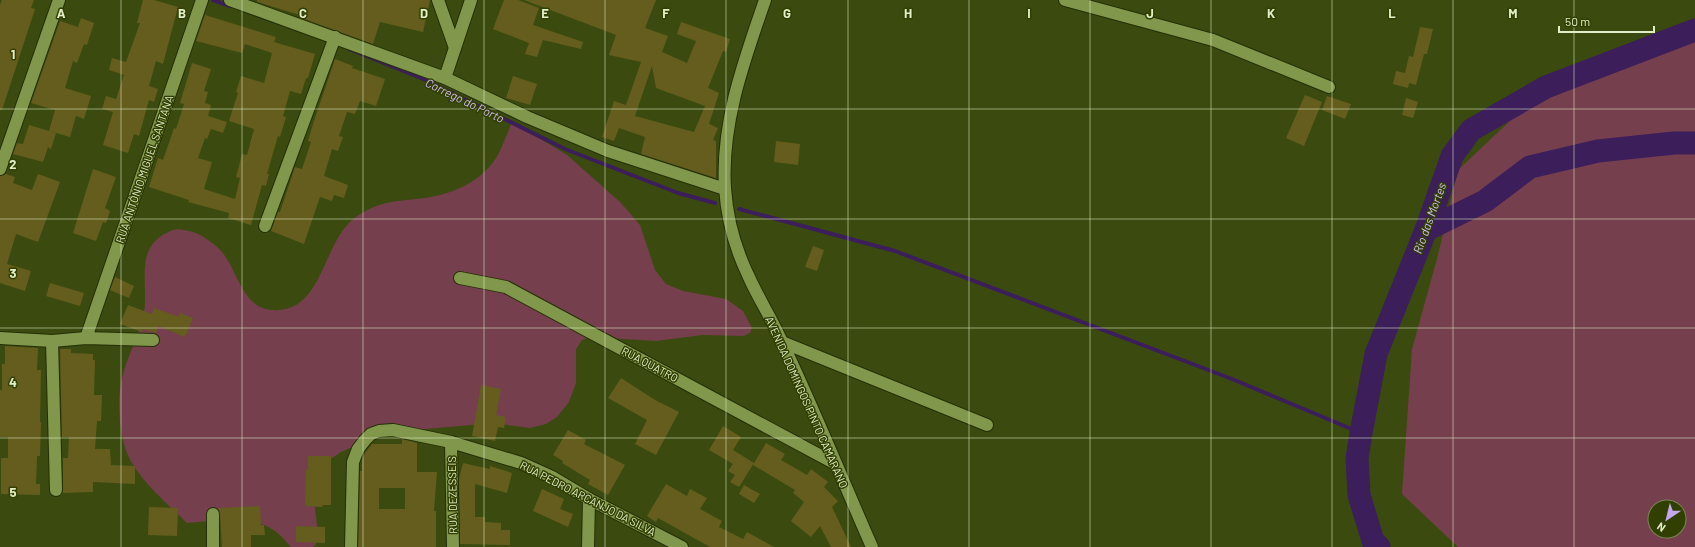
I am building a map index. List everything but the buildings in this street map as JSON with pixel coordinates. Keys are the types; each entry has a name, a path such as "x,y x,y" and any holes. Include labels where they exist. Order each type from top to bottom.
{"street":[{"path":"0,169 59,0"},
{"path":"230,0 333,42 445,78 527,117 608,151 725,189"},
{"path":"438,0 455,48"},
{"path":"445,78 471,0"},
{"name":"AVENIDA DOMINGOS PINTO CAMARANO","path":"765,0 746,55 728,124 725,160 725,189 732,236 747,275 782,342 872,547"},
{"path":"1065,0 1213,40 1328,87"},
{"name":"RUA ANTÔNIO MIGUEL SANTANA","path":"86,338 201,1"},
{"path":"265,226 333,42"},
{"name":"RUA QUATRO","path":"460,278 506,287 834,463"},
{"path":"0,338 52,341 86,338 153,340"},
{"path":"52,341 56,490"},
{"path":"782,342 987,424"},
{"name":"RUA PEDRO ARCANJO DA SILVA","path":"351,547 353,462 358,449 365,440 379,431 393,430 451,442 521,462 552,477 589,499 682,547"},
{"name":"RUA DEZESSEIS","path":"451,442 453,547"},
{"path":"588,547 589,499"},
{"path":"213,514 213,547"}],"shaded area":[{"path":"1695,30 1695,547 1458,547 1402,494 1412,349 1438,255 1458,170 1546,87"},
{"path":"512,122 567,155 620,202 640,225 655,270 666,284 683,291 726,299 743,311 752,328 750,333 743,336 702,335 656,341 590,337 582,340 576,349 576,383 569,402 557,417 546,424 530,428 494,423 402,431 370,439 341,452 323,464 313,492 318,534 316,544 313,547 291,547 275,531 265,525 255,522 244,520 221,520 187,523 152,489 136,470 126,450 120,424 120,386 124,370 143,318 145,305 145,268 147,256 151,246 160,237 175,229 198,234 215,245 222,252 228,260 247,296 254,303 262,308 272,310 289,308 302,300 312,288 321,274 336,242 345,228 356,217 371,208 391,202 441,195 464,186 485,172 493,162 500,151"}],"waterway":[{"name":"Corrego do Porto","path":"213,0 230,6"},
{"name":"Rio das Mortes","path":"1379,547 1373,541 1359,495 1357,458 1361,433 1376,354 1426,230 1452,156 1471,130 1546,87 1695,30"},
{"name":"Corrego do Porto","path":"349,49 426,80 565,149 678,193 715,203"},
{"path":"1426,230 1485,201 1530,167 1598,151 1674,143 1695,143"},
{"path":"739,209 895,251 1232,379 1361,433"}]}
